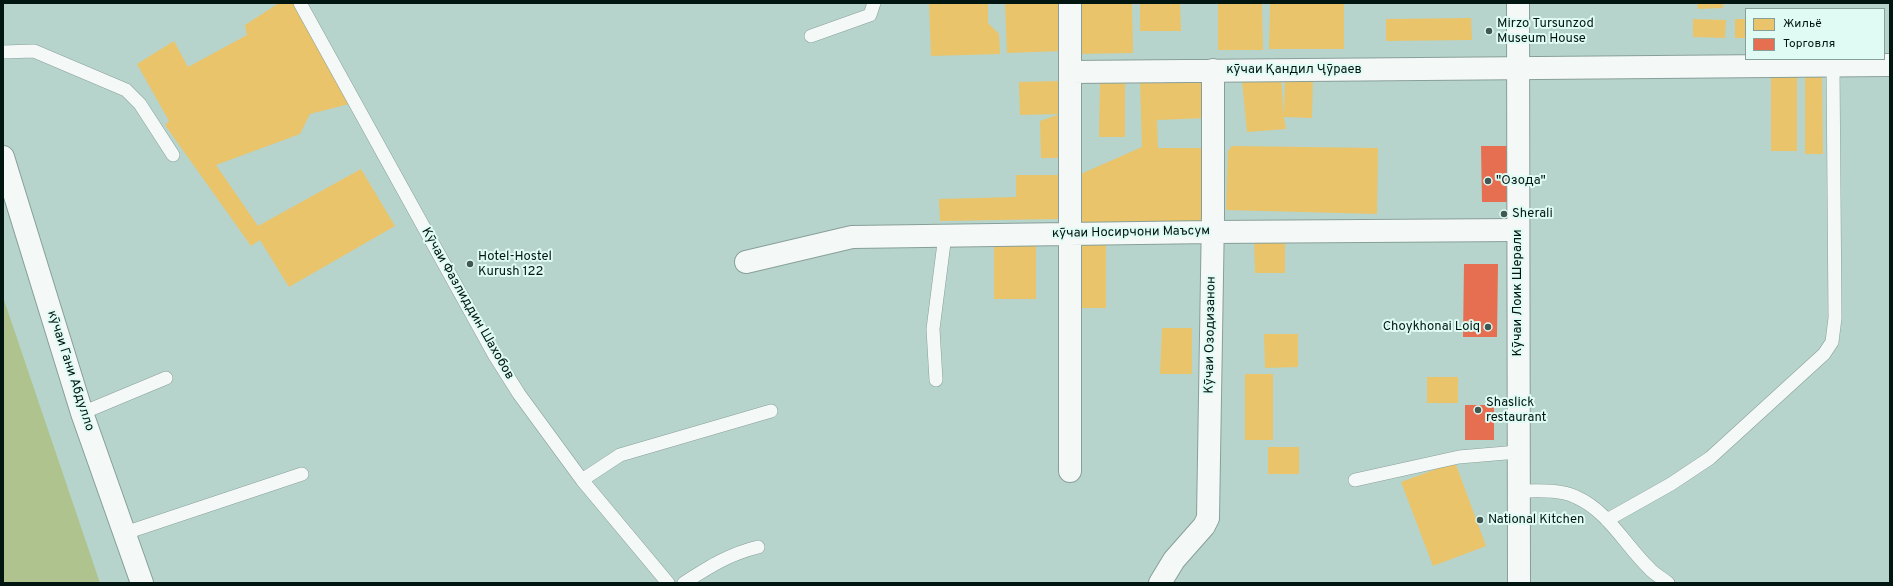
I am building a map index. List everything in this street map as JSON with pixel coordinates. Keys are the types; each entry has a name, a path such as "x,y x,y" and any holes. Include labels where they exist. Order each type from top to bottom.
{"street":[{"path":"1070,3 1070,471"},
{"name":"Кӯчаи Лоик Шерали","path":"1518,3 1519,583"},
{"name":"кӯчаи Қандил Ҷӯраев","path":"1070,72 1890,65"},
{"name":"Кӯчаи Озодизанон","path":"1160,583 1174,560 1204,526 1208,518 1212,232 1212,70"},
{"name":"кӯчаи Гани Абдулло","path":"3,157 82,412 142,583"},
{"name":"кӯчаи Носирчони Маъсум","path":"746,262 852,237 1212,232 1518,230"}],"lane":[{"name":"Кӯчаи Фазлиддин Шахобов","path":"300,3 495,356 519,394 582,480 668,583"},
{"path":"811,36 870,15 874,3"},
{"path":"3,52 34,51 126,90 140,104 173,155"},
{"path":"1607,520 1671,484 1710,458 1808,371 1829,348 1832,342 1835,318 1833,65"},
{"path":"936,380 933,329 945,236"},
{"path":"82,412 166,378"},
{"path":"582,480 620,455 771,411"},
{"path":"1355,480 1459,456 1518,452"},
{"path":"125,533 302,474"},
{"path":"1518,491 1546,491 1575,496 1586,502 1607,520 1649,568 1668,583"},
{"path":"684,583 726,557 743,550 758,547"}],"green space":[{"path":"3,297 100,583 3,583"}],"building: Жильё":[{"path":"279,3 293,3 323,53 349,104 310,114 300,134 216,165 258,226 361,169 395,226 289,287 260,240 251,246 165,125 169,121 137,64 174,41 188,67 247,35 245,25"},
{"path":"929,3 988,3 988,23 999,34 1000,54 931,56"},
{"path":"1005,3 1062,3 1063,51 1007,53"},
{"path":"1075,3 1132,3 1133,53 1076,54"},
{"path":"1140,3 1180,3 1181,31 1140,31"},
{"path":"1218,3 1262,3 1263,50 1218,50"},
{"path":"1270,3 1344,3 1344,49 1269,49"},
{"path":"1697,3 1723,3 1723,8 1698,9"},
{"path":"1471,18 1472,40 1386,41 1386,19"},
{"path":"1693,19 1726,20 1725,38 1693,37"},
{"path":"1735,19 1745,19 1745,38 1735,38"},
{"path":"1285,75 1313,76 1312,118 1284,117 1286,129 1247,132 1242,81 1281,77 1284,116"},
{"path":"1771,75 1797,75 1797,151 1771,151"},
{"path":"1805,75 1822,75 1823,154 1805,154"},
{"path":"1206,79 1207,118 1157,120 1158,148 1207,148 1206,223 1075,227 1074,177 1142,147 1140,81"},
{"path":"1059,81 1060,114 1020,115 1019,82"},
{"path":"1100,81 1125,81 1125,137 1099,137"},
{"path":"1060,114 1061,158 1041,158 1040,121"},
{"path":"1232,146 1378,148 1377,214 1226,210 1228,151"},
{"path":"1016,175 1058,175 1059,219 940,221 939,199 1016,197"},
{"path":"1254,239 1285,239 1285,273 1255,273"},
{"path":"1076,241 1106,241 1106,308 1076,308"},
{"path":"994,242 1036,242 1036,299 994,299"},
{"path":"1162,328 1192,328 1192,374 1160,374"},
{"path":"1264,334 1298,334 1298,367 1265,368"},
{"path":"1245,374 1273,374 1273,440 1245,440"},
{"path":"1427,377 1458,377 1458,403 1427,403"},
{"path":"1268,447 1299,447 1299,474 1268,474"},
{"path":"1455,462 1486,546 1433,566 1401,482"}],"building: Торговля":[{"path":"1481,146 1508,146 1509,202 1482,202"},
{"path":"1464,264 1498,264 1497,337 1463,337"},
{"path":"1465,405 1494,405 1494,440 1465,440"}],"place":[{"name":"Mirzo Tursunzod Museum House","path":"1489,31"},
{"name":"\"Озода\"","path":"1488,181"},
{"name":"Sherali","path":"1504,214"},
{"name":"Hotel-Hostel Kurush 122","path":"470,264"},
{"name":"Choykhonai Loiq","path":"1488,327"},
{"name":"Shaslick restaurant","path":"1478,410"},
{"name":"National Kitchen","path":"1480,520"}]}
